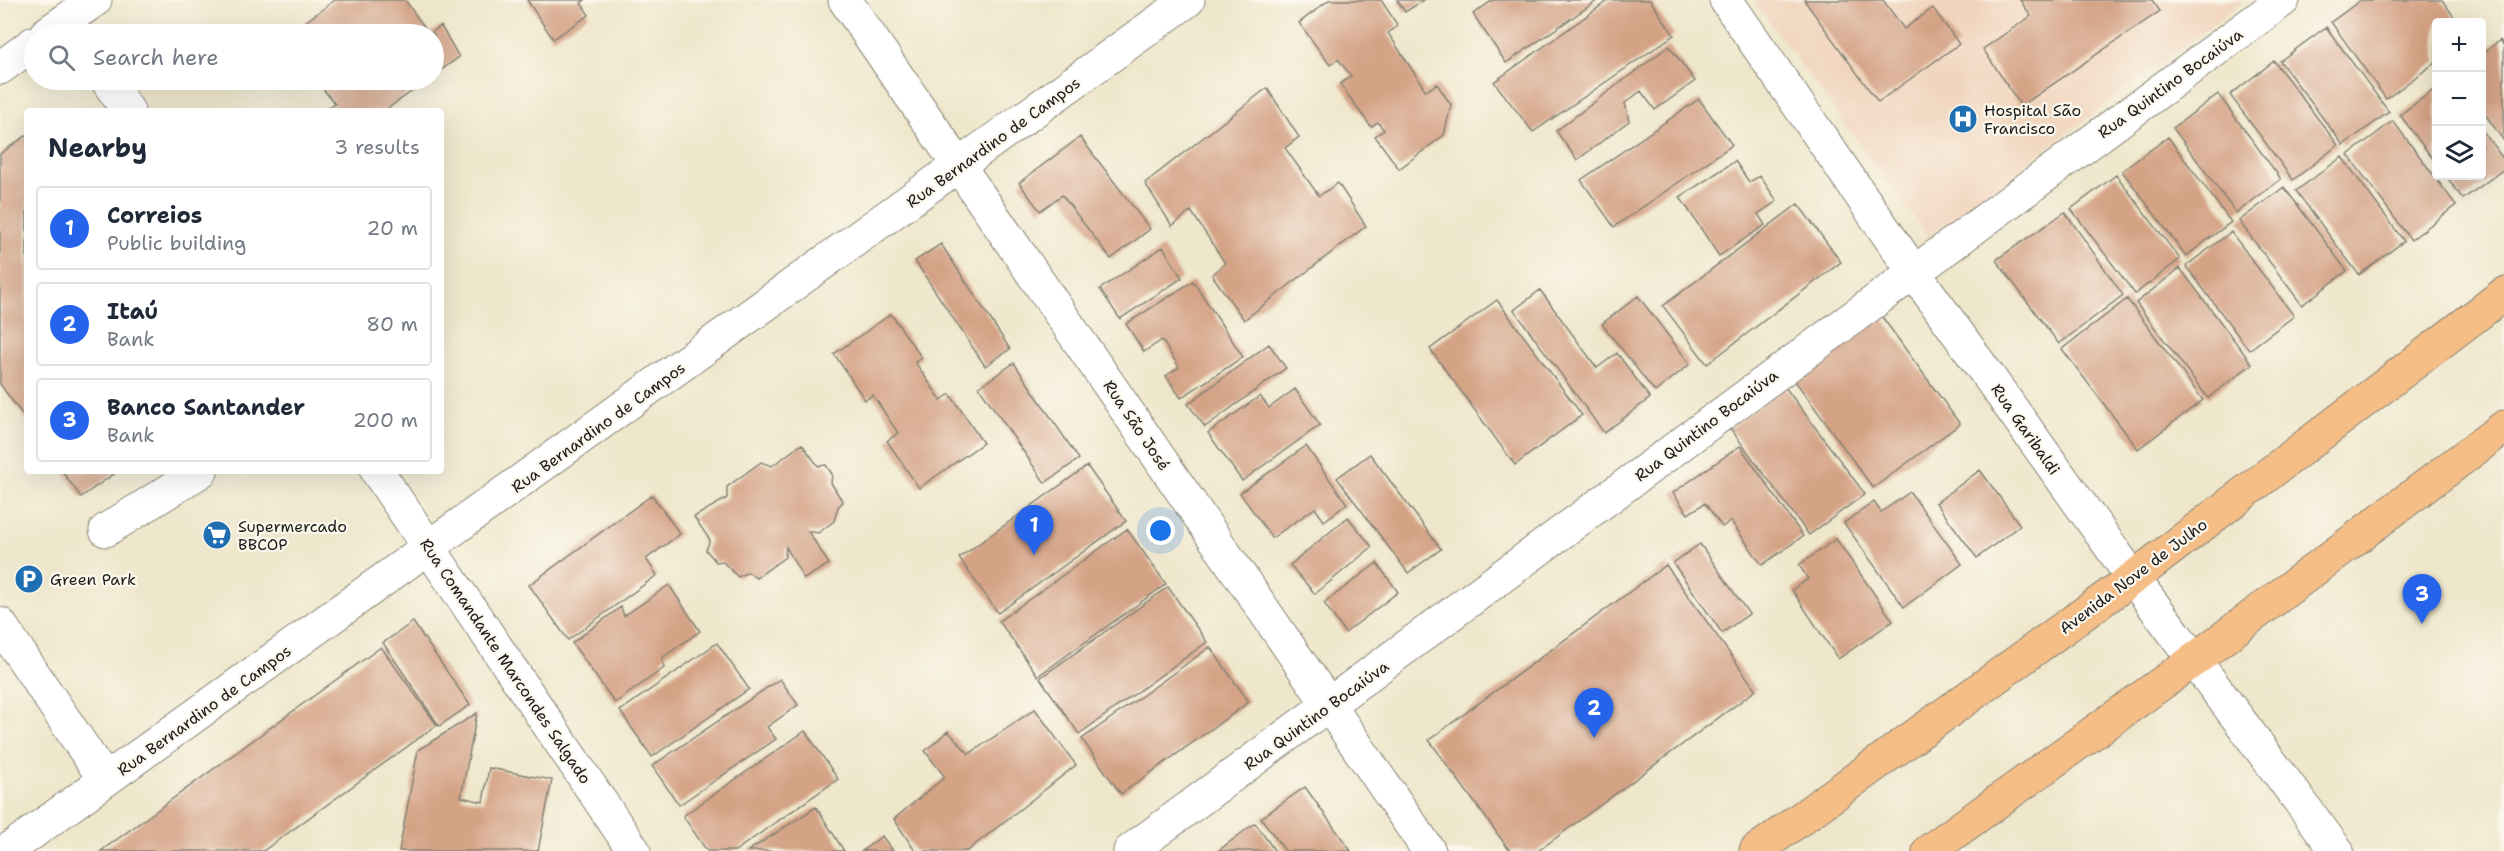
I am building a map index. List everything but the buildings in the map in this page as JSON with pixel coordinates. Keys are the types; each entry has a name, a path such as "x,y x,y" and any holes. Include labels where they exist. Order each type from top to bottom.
{"main road":[{"name":"Avenida Nove de Julho","path":"1756,851 2133,578 2504,294"},
{"path":"1929,851 2194,660 2504,427"}],"street":[{"path":"60,22 94,0"},
{"name":"Rua São José","path":"844,0 1429,851"},
{"name":"Rua Bernardino de Campos","path":"7,851 1188,0"},
{"name":"Rua Garibaldi","path":"1726,0 1913,271 2133,578 2337,851"},
{"name":"Rua Quintino Bocaiúva","path":"1130,851 2283,0"},
{"path":"0,68 24,50"},
{"path":"114,90 127,108"},
{"path":"106,530 196,474"},
{"name":"Rua Comandante Marcondes Salgado","path":"379,474 634,851"},
{"path":"0,624 105,780"}],"shaded area":[{"name":"Hospital São Francisco","path":"1753,0 2245,0 1928,237"}],"place":[{"name":"Hospital São Francisco","path":"1963,119"},
{"name":"Supermercado BBCOP","path":"217,535"},
{"name":"Correios","path":"1034,555"},
{"name":"Green Park","path":"29,579"},
{"name":"Banco Santander","path":"2422,624"},
{"name":"Itaú","path":"1594,738"}]}
